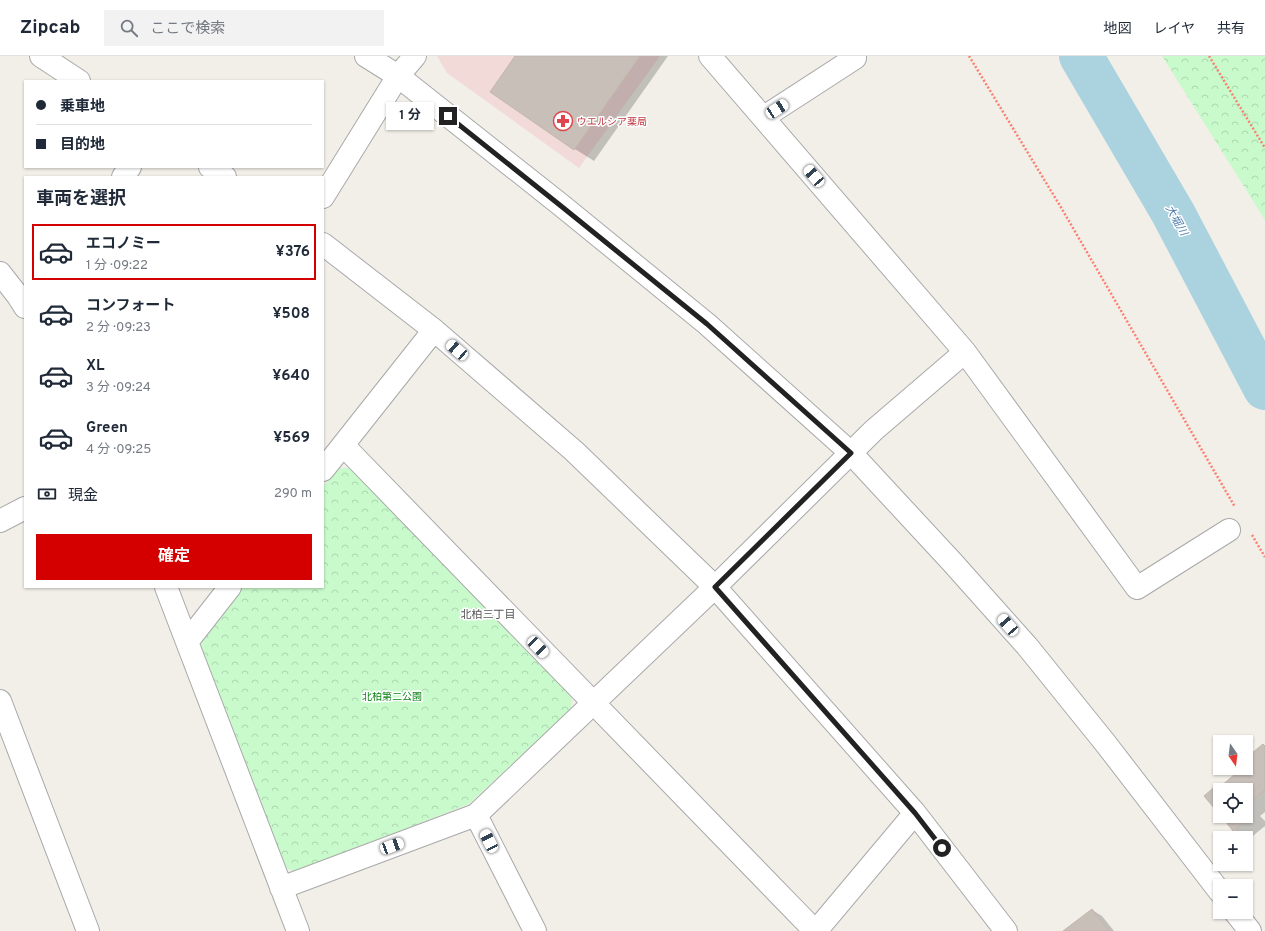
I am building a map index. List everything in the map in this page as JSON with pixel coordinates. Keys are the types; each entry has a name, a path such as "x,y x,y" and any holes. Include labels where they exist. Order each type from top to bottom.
{"street":[{"path":"41,56 77,80"},
{"path":"366,56 398,76 707,324 851,453 1027,646 1106,744 1213,883"},
{"path":"324,195 398,76 415,56"},
{"path":"710,56 965,352 1137,588 1238,530"},
{"path":"764,117 855,58"},
{"path":"212,168 224,176"},
{"path":"324,245 434,330 574,451 715,587 915,813 1006,931"},
{"path":"0,273 24,304"},
{"path":"324,469 434,330"},
{"path":"281,888 476,815 715,587 874,430 965,352"},
{"path":"343,445 593,704 816,931 915,813"},
{"path":"0,521 24,509"},
{"path":"166,588 298,931"},
{"path":"187,642 229,588"},
{"path":"0,701 88,931"},
{"path":"476,815 535,931"},
{"path":"1241,919 1250,931"}],"path":[{"path":"969,56 1059,204 1236,510"},
{"path":"1209,56 1265,148"},
{"path":"1238,530 1265,557"}],"shaded area":[{"name":"ウエルシア薬局","path":"437,56 660,56 579,168 447,73"}],"green space":[{"path":"1162,56 1265,56 1265,220"},
{"name":"北柏第二公園","path":"338,468 350,468 572,697 571,710 469,804 295,872 286,868 200,650 204,636 242,588 324,588 324,486"}],"building":[{"name":"ウエルシア薬局","path":"515,56 640,56 574,150 490,92"},
{"path":"1263,744 1265,746 1265,790 1253,800 1253,783 1224,783 1234,775 1253,775 1253,752"},
{"path":"1213,788 1213,807 1204,796"},
{"path":"1227,823 1243,823 1233,831"},
{"path":"1092,909 1109,931 1063,931"}],"waterway":[{"name":"大堀川","path":"1081,56 1173,213 1265,388"}],"place":[{"name":"ウエルシア薬局","path":"563,121"}],"district":[{"name":"北柏三丁目","path":"488,614"}],"route":[{"path":"448,116 707,324 851,453 715,587 915,813 942,848"}]}
